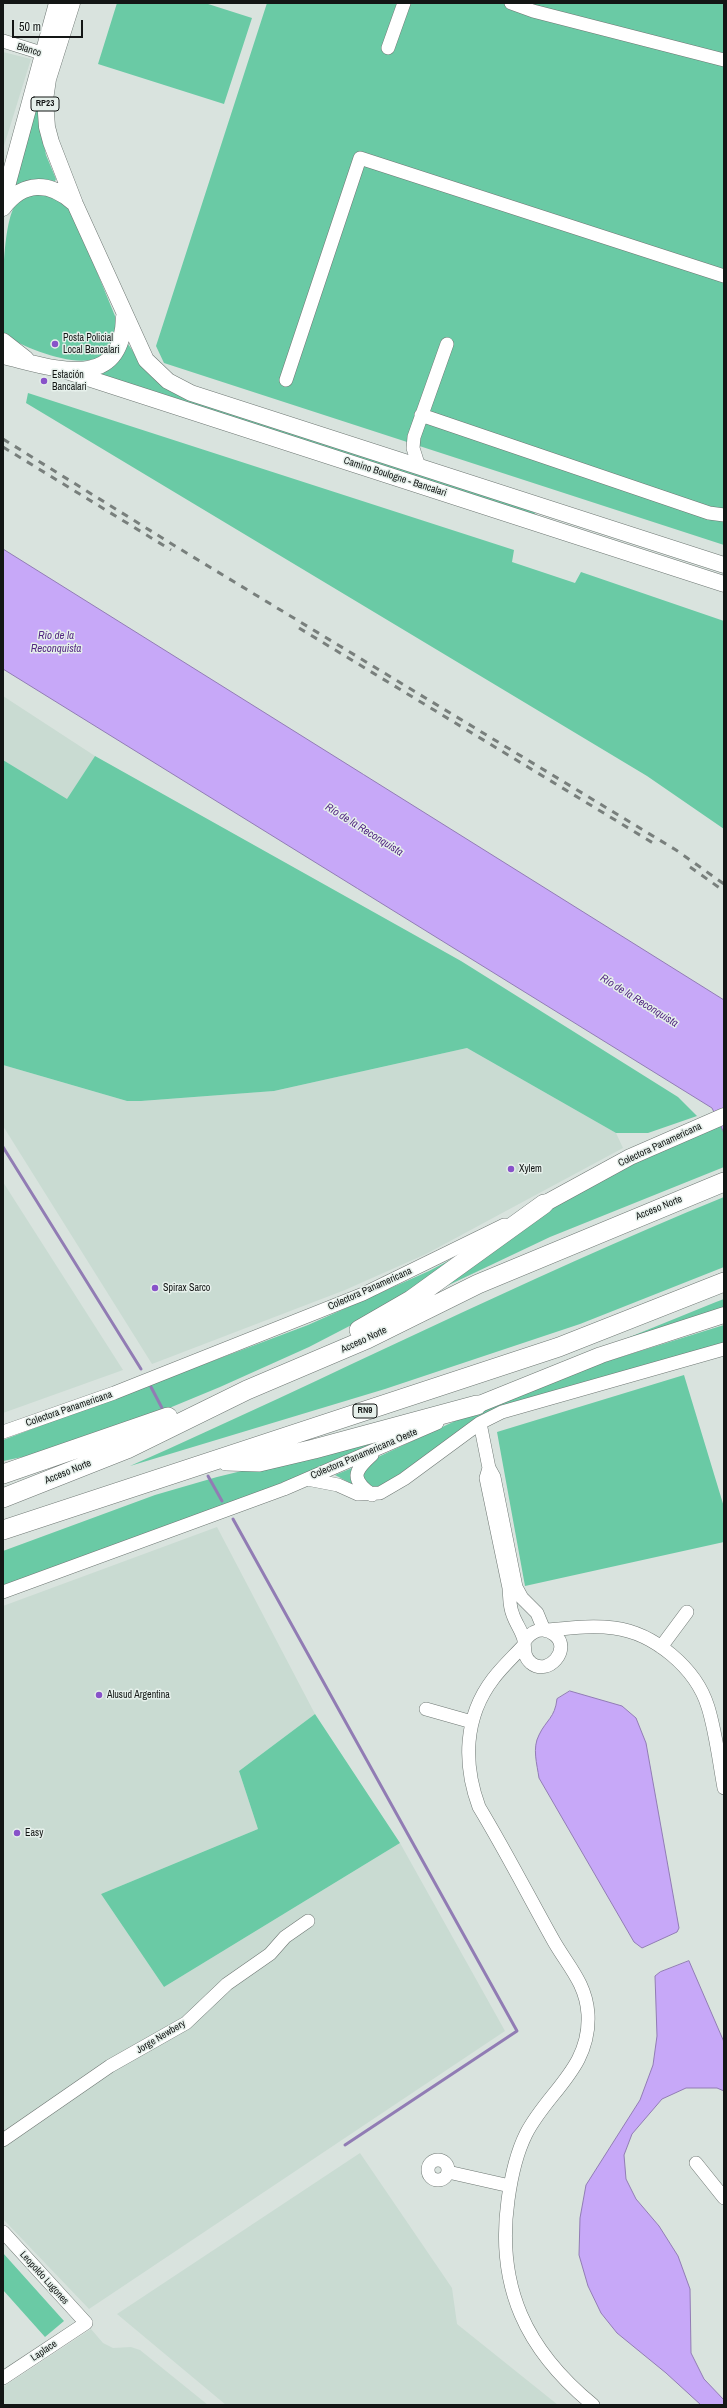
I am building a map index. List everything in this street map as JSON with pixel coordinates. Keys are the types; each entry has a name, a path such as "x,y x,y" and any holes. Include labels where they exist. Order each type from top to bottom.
{"highway":[{"name":"Acceso Norte","path":"3,1498 126,1449 247,1390 367,1339 478,1284 724,1182"},
{"path":"3,1474 247,1390 411,1300 544,1204"},
{"name":"RN9","path":"3,1530 559,1346 724,1282"},
{"path":"215,1460 259,1462 368,1436 478,1414"}],"main road":[{"name":"RP23","path":"3,366 30,362 66,371 87,369 107,361 120,346 124,335 124,315 75,204 51,142 45,115 48,55 57,3"},
{"name":"RP23","path":"3,201 48,55 72,3"},
{"path":"3,208 16,194 33,187 46,187 57,190 75,204"},
{"name":"Camino Boulogne - Bancalari","path":"124,315 146,360 154,370 190,393 724,565"},
{"path":"3,341 30,362"},
{"path":"3,356 30,362"},
{"name":"Camino Boulogne - Bancalari","path":"66,371 724,584"},
{"name":"Colectora Panamericana","path":"544,1204 630,1157 724,1116"},
{"name":"Colectora Panamericana Oeste","path":"478,1414 601,1355 724,1315"}],"street":[{"path":"388,48 404,3"},
{"path":"511,3 533,11 724,60"},
{"name":"Blanco","path":"3,42 48,55"},
{"path":"286,380 360,158 724,276"},
{"path":"419,467 412,448 414,437 447,344"},
{"path":"421,415 708,513 724,515"},
{"name":"Colectora Panamericana","path":"3,1432 114,1393 363,1294 544,1204"},
{"path":"307,1479 338,1485 358,1494 372,1495 396,1485 478,1414 515,1406 724,1349"},
{"path":"478,1414 489,1468 494,1476 516,1587 516,1600 513,1615 524,1643 524,1654 530,1663"},
{"name":"Colectora Panamericana Oeste","path":"3,1592 149,1540 307,1479 378,1449 478,1414"},
{"path":"372,1495 360,1485 356,1475 360,1465 378,1449"},
{"path":"508,1663 518,1660 542,1666 554,1662 560,1651 560,1645 556,1636 546,1630 537,1613 516,1600"},
{"path":"662,1647 687,1612"},
{"path":"560,1645 564,1638 577,1628"},
{"path":"593,2405 559,2375 547,2361 521,2314 510,2284 505,2250 505,2228 510,2186 518,2152 526,2134 578,2063 584,2048 588,2015 585,1993 574,1970 553,1941 479,1808 471,1784 469,1763 468,1742 472,1722 493,1680 529,1635 536,1630 615,1628 634,1634 662,1647 686,1669 708,1706 724,1788"},
{"path":"426,1709 472,1722"},
{"name":"Jorge Newbery","path":"3,2140 110,2066 186,2023 228,1984 270,1954 285,1937 308,1921"},
{"path":"696,2163 724,2198"},
{"path":"448,2172 510,2186"},
{"name":"Leopoldo Lugones","path":"3,2232 86,2323"},
{"name":"Laplace","path":"3,2378 86,2323"}],"shaded area":[{"path":"3,52 31,59 3,149"},
{"path":"3,696 95,756 67,800 3,760"},
{"path":"467,1048 616,1133 623,1148 426,1254 345,1290 152,1364 3,1126 3,1065 127,1101 141,1101 274,1091"},
{"path":"3,1182 123,1370 3,1413"},
{"path":"217,1527 315,1714 239,1771 258,1829 101,1894 164,1987 400,1843 505,2031 89,2309 3,2219 3,1606"},
{"path":"360,2153 452,2288 457,2324 558,2405 226,2405 117,2314"},
{"path":"91,2329 103,2343 113,2348 131,2347 140,2350 208,2405 3,2405 3,2387"}],"green space":[{"path":"117,3 205,3 252,18 224,104 98,64"},
{"path":"267,3 724,3 724,545 164,363 156,346"},
{"path":"40,76 38,115 46,155 56,179 55,181 39,180 16,188 13,185"},
{"path":"33,194 48,194 72,211 115,316 114,339 106,353 93,360 76,360 56,357 18,343 3,335 3,284 8,224 13,210 19,200"},
{"path":"128,344 145,369 532,511 537,515 536,517 95,374"},
{"path":"28,393 514,550 512,562 575,583 581,572 724,621 724,829 647,776 26,403"},
{"path":"95,756 461,961 678,1097 697,1116 648,1133 616,1133 467,1048 274,1091 141,1101 127,1101 3,1065 3,760 67,799"},
{"path":"720,1125 724,1133 724,1167 550,1237 415,1301 554,1205 660,1149"},
{"path":"724,1197 724,1267 580,1324 385,1389 130,1466 574,1261"},
{"path":"497,1235 417,1291 309,1347 220,1387 104,1435 47,1452 3,1461 3,1440 308,1325 429,1271"},
{"path":"724,1299 724,1313 615,1343 716,1302"},
{"path":"724,1325 724,1343 530,1398 376,1491 362,1477 365,1467 378,1457 498,1401 592,1366"},
{"path":"684,1375 724,1507 724,1542 525,1586 497,1432"},
{"path":"410,1430 246,1498 3,1586 3,1551 155,1495 217,1477"},
{"path":"352,1468 352,1484 335,1475"},
{"path":"315,1714 400,1843 164,1987 101,1894 258,1829 239,1771"},
{"path":"3,2253 64,2321 45,2337 3,2290"}],"water":[{"name":"Río de la Reconquista","path":"3,549 724,1000 724,1133 712,1108 3,669"},
{"path":"570,1691 622,1706 636,1718 646,1743 679,1928 677,1932 642,1948 634,1942 539,1778 536,1756 537,1740 554,1711 557,1699"},
{"path":"689,1961 724,2042 724,2091 717,2088 686,2088 662,2099 632,2134 624,2155 626,2179 636,2199 659,2226 678,2256 690,2289 691,2353 704,2379 724,2400 724,2405 701,2405 666,2373 617,2333 601,2313 588,2286 579,2255 580,2218 586,2185 640,2100 653,2065 657,2036 655,1976 660,1972"}],"waterway":[{"path":"3,1147 141,1369"},
{"path":"151,1387 162,1408"},
{"path":"208,1476 222,1501"},
{"path":"233,1519 517,2031 345,2145"}],"railway":[{"path":"3,439 180,549 676,850 724,884"},
{"path":"3,447 171,550"},
{"path":"299,628 653,843"},
{"path":"690,867 724,891"}],"place":[{"name":"Posta Policial Local Bancalari","path":"55,344"},
{"name":"Estación Bancalari","path":"44,381"},
{"name":"Xylem","path":"511,1169"},
{"name":"Spirax Sarco","path":"155,1288"},
{"name":"Alusud Argentina","path":"99,1695"},
{"name":"Easy","path":"17,1833"}]}
